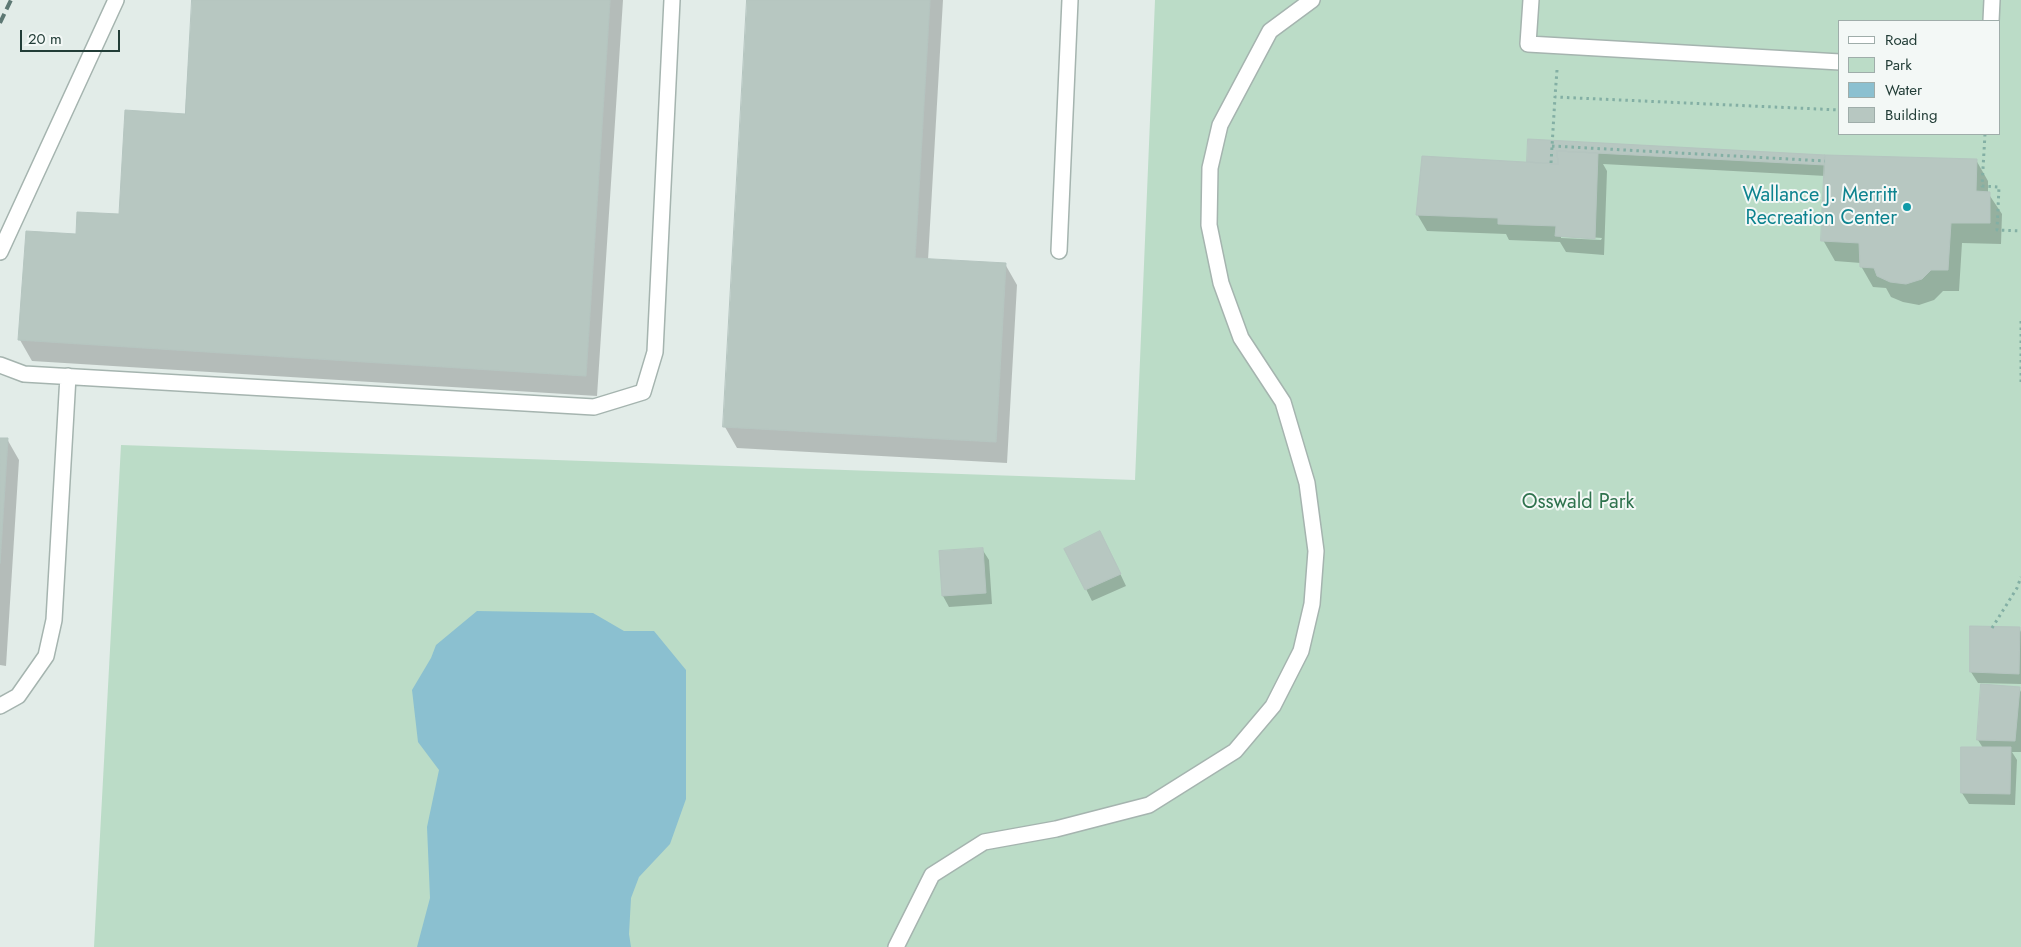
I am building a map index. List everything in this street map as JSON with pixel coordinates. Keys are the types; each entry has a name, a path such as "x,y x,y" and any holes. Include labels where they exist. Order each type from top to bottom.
{"lane":[{"path":"0,252 116,0"},
{"path":"0,365 24,374 594,407 643,392 655,352 672,0"},
{"path":"1059,251 1070,0"},
{"path":"896,947 932,875 984,842 1056,829 1149,806 1235,751 1273,706 1301,651 1312,604 1316,551 1307,483 1283,402 1241,338 1221,283 1209,224 1209,196 1210,168 1220,124 1270,31 1312,0"},
{"path":"1531,0 1528,44 1838,62"},
{"path":"1991,20 1992,0"},
{"path":"0,706 18,696 46,656 54,620 68,376"}],"path":[{"path":"1551,163 1559,46"},
{"path":"1555,97 1838,110"},
{"path":"1985,135 1982,186 1999,187 1997,230 2021,232"},
{"path":"1552,146 1825,161"},
{"path":"2021,321 2021,386"},
{"path":"1992,628 2021,577"}],"green space":[{"name":"Osswald Park","path":"1155,0 2021,0 2021,947 94,947 121,445 1135,480"}],"water":[{"path":"477,611 593,613 624,631 654,631 686,670 686,799 670,844 639,877 631,898 629,934 631,947 417,947 430,898 427,827 439,770 418,742 412,690 431,658 436,645"}],"building":[{"path":"192,0 610,0 586,376 18,340 26,231 76,234 77,212 119,214 125,110 185,114"},
{"path":"747,0 930,0 915,258 1006,263 996,442 723,427"},
{"path":"1528,139 1825,155 1825,165 1557,151 1558,164 1527,162"},
{"path":"1557,151 1598,153 1595,239 1555,236 1556,226 1498,224 1498,218 1416,215 1422,156 1558,164"},
{"name":"Wallance J. Merritt Recreation Center","path":"1825,155 1977,159 1976,191 1990,192 1990,223 1951,223 1948,270 1931,270 1922,279 1906,284 1890,282 1877,276 1874,268 1860,267 1859,243 1821,241"},
{"path":"0,438 8,438 0,563"},
{"path":"1100,531 1121,574 1085,590 1064,549"},
{"path":"983,548 986,593 942,596 939,551"},
{"path":"1970,626 2020,627 2019,674 1970,672"},
{"path":"1981,684 2020,687 2015,741 1977,740"},
{"path":"1961,747 2011,747 2010,794 1961,793"}],"railway":[{"path":"0,23 11,0"}],"place":[{"name":"Wallance J. Merritt Recreation Center","path":"1907,207"}]}
